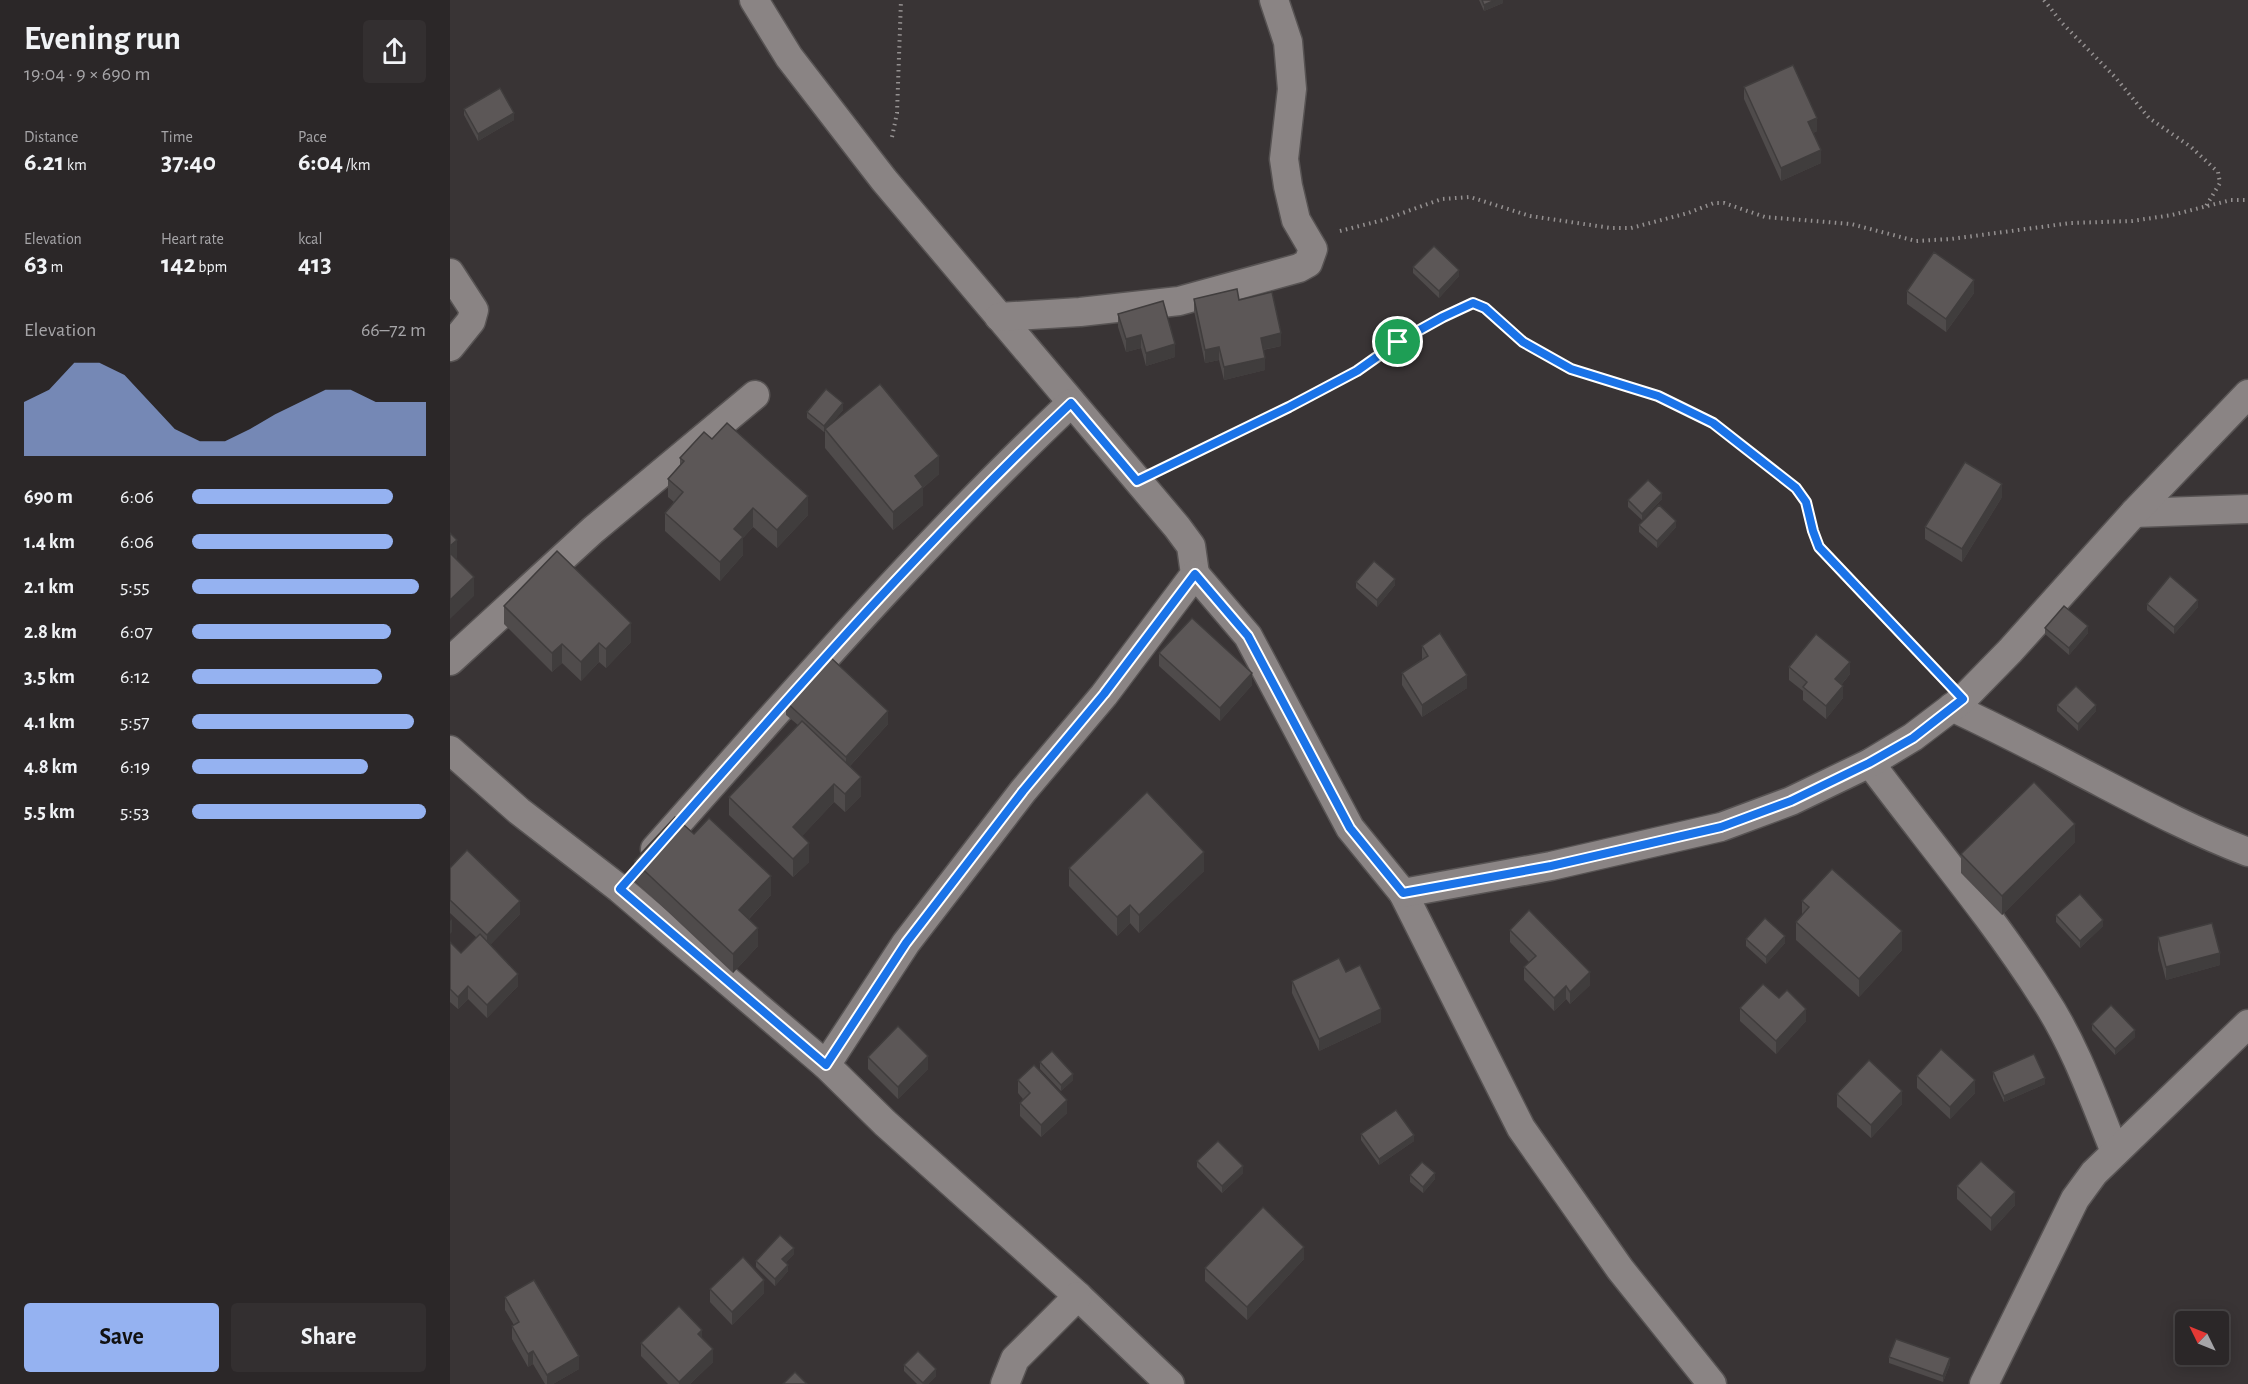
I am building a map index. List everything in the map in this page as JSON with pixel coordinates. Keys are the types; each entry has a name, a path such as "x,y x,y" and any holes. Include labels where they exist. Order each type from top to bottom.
{"street":[{"path":"754,0 789,57 884,180 1191,546 1195,574 1248,636 1350,828 1403,893 1521,1128 1620,1269 1712,1384"},
{"path":"999,317 1080,312 1179,301 1299,268 1308,263 1313,249 1296,220 1286,177 1284,159 1292,89 1288,42 1274,0"},
{"path":"450,273 474,310 471,321 450,347"},
{"path":"1403,893 1551,866 1721,827 1791,801 1869,763 1913,738 1957,703 2042,618 2134,513 2248,394"},
{"path":"450,661 593,530 756,395"},
{"path":"620,889 821,662 1018,453 1071,403"},
{"path":"2134,513 2248,509"},
{"path":"826,1065 906,943 1023,791 1111,686 1195,574"},
{"path":"1957,703 2015,737 2166,817 2248,852"},
{"path":"450,750 519,811 620,889 826,1065 885,1123 1078,1296 1170,1384"},
{"path":"1869,763 1999,931 2046,1000 2082,1072 2115,1152"},
{"path":"1984,1384 2075,1199 2094,1173 2248,1024"},
{"path":"1005,1384 1015,1359 1078,1296"}],"path":[{"path":"884,180 897,113 901,0"},
{"path":"2044,0 2062,23 2115,77 2149,117 2192,147 2218,172 2220,183 2205,206"},
{"path":"1308,240 1383,220 1442,199 1470,197 1530,216 1611,228 1631,228 1688,213 1714,203 1724,203 1765,217 1851,224 1916,241 1951,240 2071,223 2132,221 2172,215 2231,200 2248,200"},
{"path":"1137,481 1222,441 1357,371 1398,342 1443,317 1473,303 1478,304 1491,312 1523,342 1571,369 1658,396 1713,423 1796,488 1806,502 1819,547 1957,703"}],"building":[{"path":"1482,0 1495,0 1484,5"},
{"path":"1793,65 1817,118 1808,122 1821,150 1781,168 1744,87"},
{"path":"500,88 514,113 478,134 464,109"},
{"path":"1434,246 1459,270 1439,291 1413,267"},
{"path":"1934,252 1974,280 1946,319 1907,291"},
{"path":"1237,289 1239,300 1272,292 1281,333 1261,338 1265,358 1224,367 1219,347 1205,350 1194,299"},
{"path":"1163,301 1175,344 1146,353 1141,335 1126,339 1118,314"},
{"path":"880,384 939,456 915,476 923,487 893,512 825,429"},
{"path":"826,389 843,403 824,426 807,412"},
{"path":"727,423 808,496 777,530 753,508 734,529 743,537 720,562 665,513 683,492 668,479 684,461 680,458 704,432 712,439"},
{"path":"1965,462 2002,484 1962,549 1925,527"},
{"path":"1648,480 1662,493 1642,514 1628,500"},
{"path":"1659,505 1676,521 1657,541 1639,525"},
{"path":"450,533 457,540 450,546"},
{"path":"557,551 631,623 606,649 599,643 581,662 562,644 552,653 504,606"},
{"path":"450,553 474,577 450,600"},
{"path":"1374,561 1395,579 1377,600 1356,582"},
{"path":"2170,576 2198,600 2174,627 2147,604"},
{"path":"2064,606 2088,626 2069,648 2045,628"},
{"path":"1192,618 1252,673 1220,708 1159,653"},
{"path":"1440,633 1467,675 1422,705 1402,673 1428,656 1422,646"},
{"path":"1816,634 1850,662 1835,679 1843,686 1826,706 1803,687 1807,682 1789,667"},
{"path":"829,656 888,711 846,757 786,702"},
{"path":"2076,686 2096,705 2078,724 2057,705"},
{"path":"802,721 861,777 845,794 834,784 793,827 809,843 793,859 729,797"},
{"path":"2034,782 2075,824 2002,896 1961,854"},
{"path":"1147,792 1204,852 1139,915 1130,905 1117,917 1069,868"},
{"path":"675,817 694,834 709,818 771,876 739,910 758,928 733,954 634,861"},
{"path":"467,850 520,901 487,935 450,900 450,868"},
{"path":"1832,869 1902,931 1859,979 1796,922 1809,907 1802,901"},
{"path":"2080,894 2103,920 2080,941 2056,915"},
{"path":"1529,910 1590,972 1570,992 1566,986 1554,998 1524,967 1536,956 1510,930"},
{"path":"1765,918 1785,936 1766,957 1746,939"},
{"path":"2212,923 2220,953 2166,967 2158,937"},
{"path":"480,934 518,974 487,1005 468,986 458,997 450,989 450,942 461,953"},
{"path":"1339,958 1346,972 1360,965 1381,1009 1319,1039 1292,981"},
{"path":"1763,984 1779,998 1787,990 1806,1009 1776,1041 1740,1008"},
{"path":"2111,1005 2135,1030 2115,1049 2092,1024"},
{"path":"898,1026 928,1056 898,1087 868,1057"},
{"path":"1941,1049 1975,1080 1950,1107 1917,1076"},
{"path":"1052,1051 1073,1074 1061,1085 1040,1062"},
{"path":"2034,1054 2045,1078 2004,1096 1993,1072"},
{"path":"1869,1060 1902,1091 1871,1125 1837,1094"},
{"path":"1034,1065 1067,1100 1041,1125 1020,1103 1030,1093 1018,1080"},
{"path":"1396,1110 1414,1135 1379,1159 1361,1134"},
{"path":"1218,1141 1243,1166 1222,1186 1197,1161"},
{"path":"1981,1161 2015,1192 1991,1218 1957,1186"},
{"path":"1422,1162 1435,1173 1423,1187 1410,1175"},
{"path":"1263,1207 1304,1247 1247,1307 1205,1268"},
{"path":"780,1235 794,1248 782,1259 788,1265 775,1279 756,1261"},
{"path":"743,1257 764,1280 732,1312 710,1289"},
{"path":"534,1280 579,1356 547,1375 533,1351 528,1354 512,1326 519,1322 505,1297"},
{"path":"679,1306 702,1330 698,1334 713,1349 679,1382 641,1343"},
{"path":"1896,1339 1950,1358 1943,1376 1889,1357"},
{"path":"918,1351 936,1369 923,1383 904,1365"},
{"path":"795,1372 807,1384 783,1384"}],"route":[{"path":"1473,303 1478,304 1491,312 1523,342 1571,369 1658,396 1713,423 1796,488 1806,502 1819,547 1963,699 1913,738 1869,763 1791,801 1721,827 1551,866 1403,893 1350,828 1248,636 1195,574 1104,694 1023,791 906,943 826,1065 620,889 821,662 1018,453 1071,403 1137,481 1222,441 1357,371 1398,342 1461,308 1473,303"}]}
